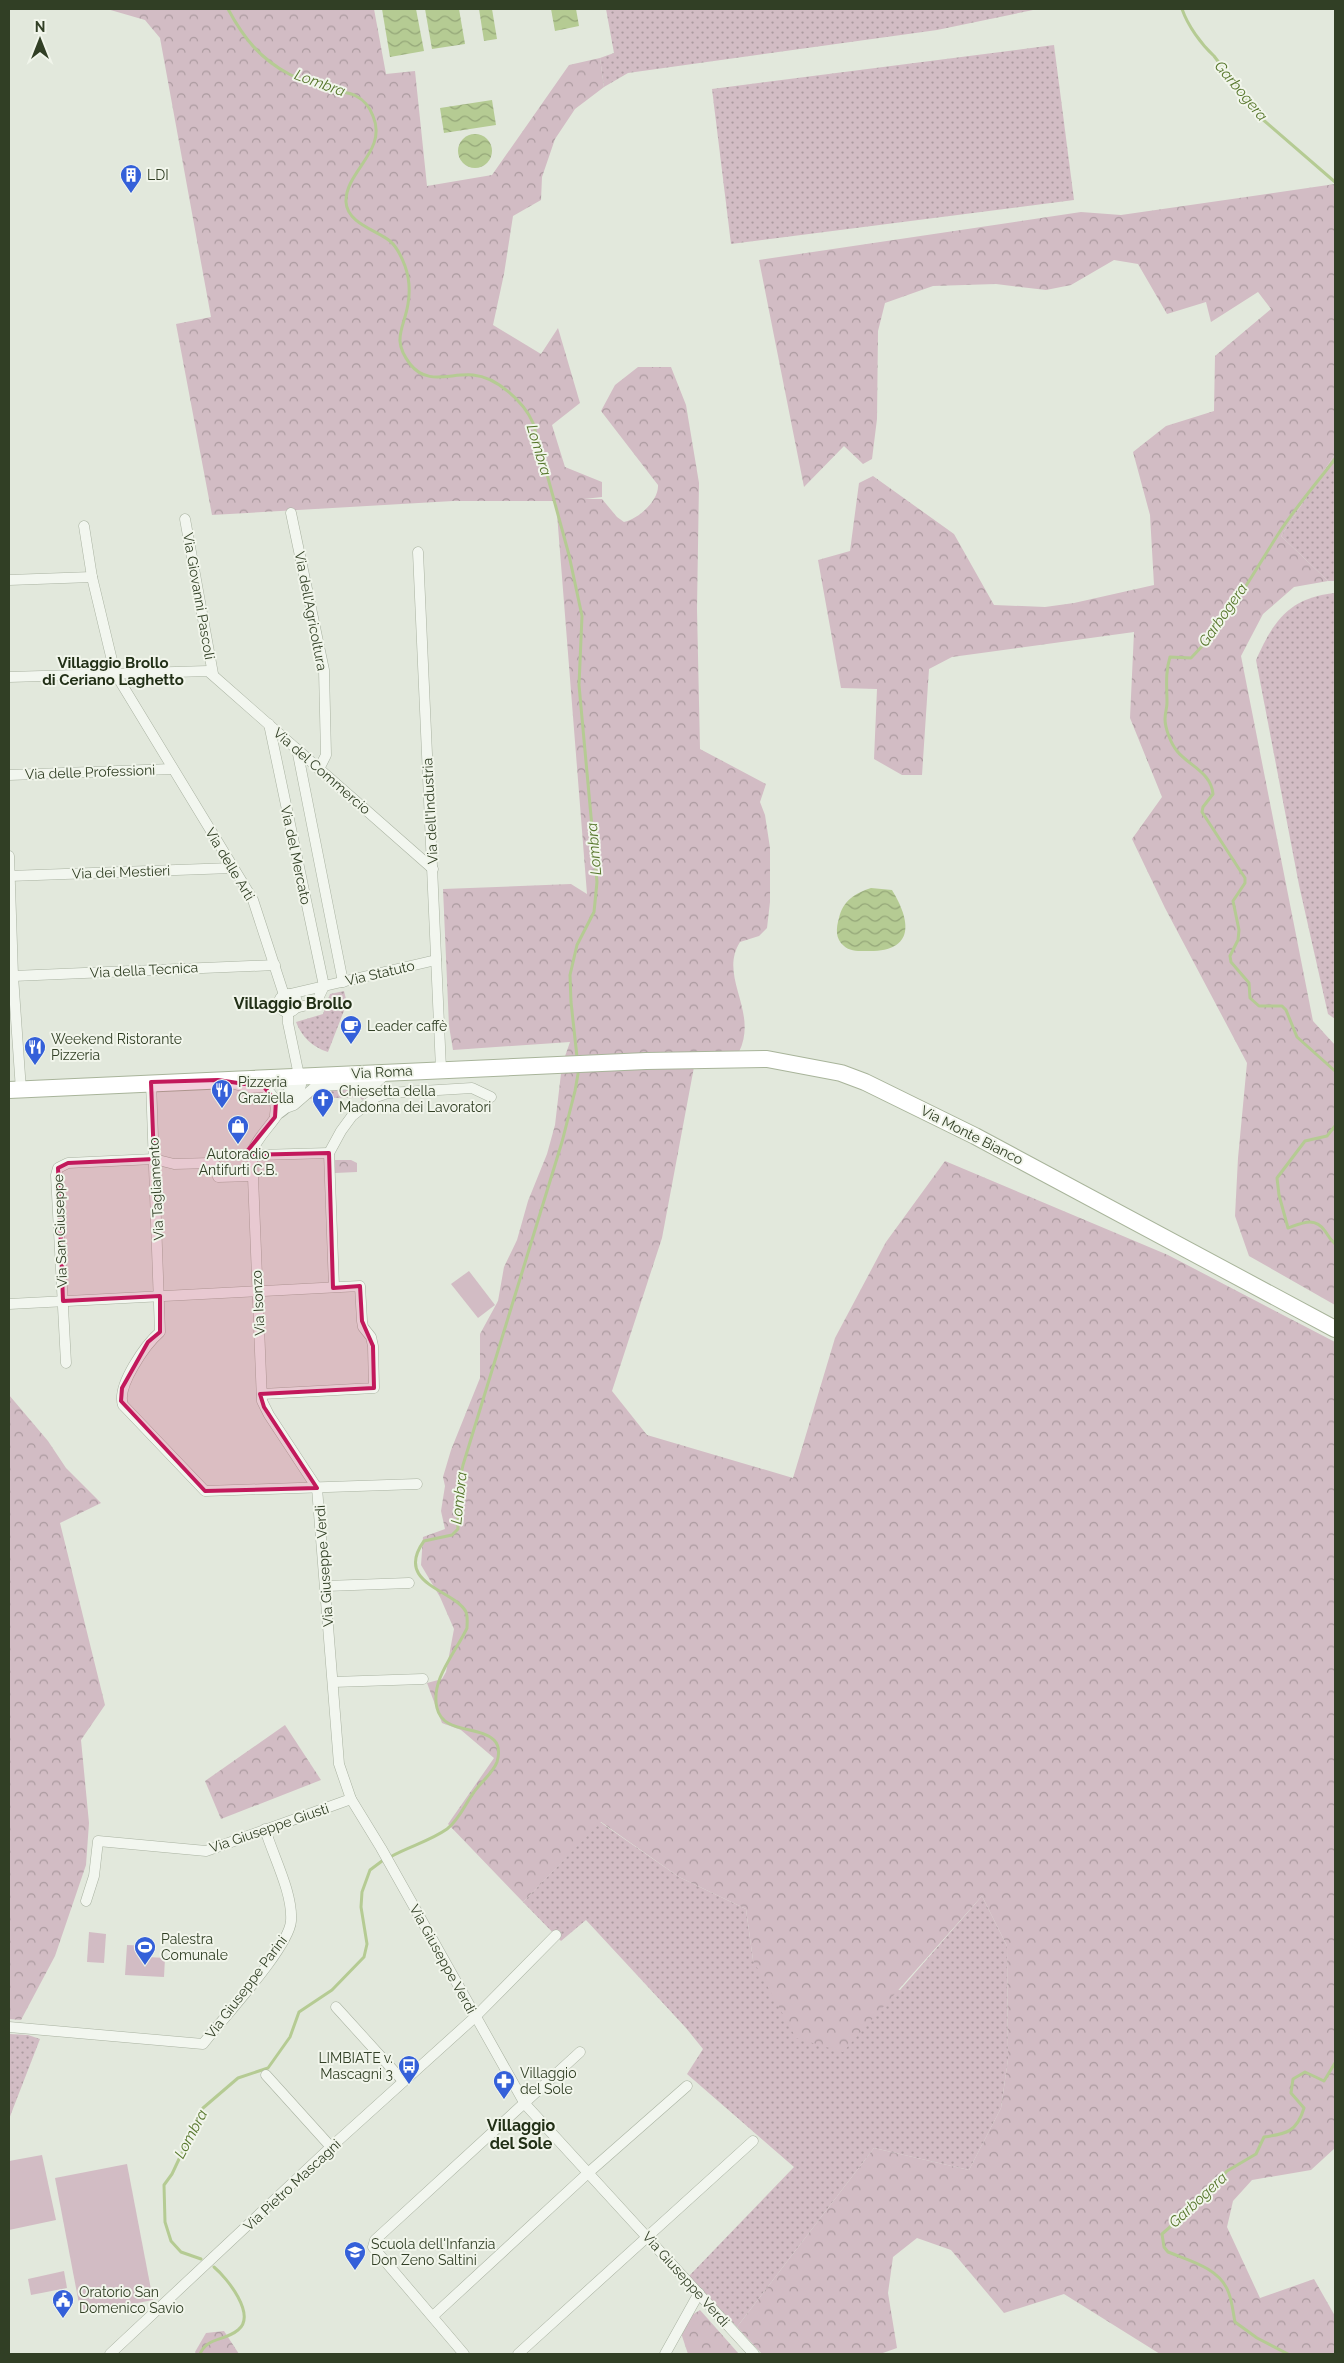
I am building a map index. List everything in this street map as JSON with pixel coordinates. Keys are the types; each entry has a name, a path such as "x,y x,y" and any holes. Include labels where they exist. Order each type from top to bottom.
{"main road":[{"name":"Via Monte Bianco","path":"576,1064 767,1059 840,1073 890,1093 975,1136 1335,1329"},
{"name":"Via Roma","path":"15,1090 151,1082 576,1064"}],"street":[{"name":"Via dell'Agricoltura","path":"291,513 324,670 326,755 319,769"},
{"name":"Via Giovanni Pascoli","path":"185,519 213,674"},
{"name":"Via delle Arti","path":"84,526 92,578 115,673 252,900 287,994"},
{"name":"Via dell'Industria","path":"418,552 441,1069"},
{"path":"9,580 92,578"},
{"path":"9,677 203,670 213,674"},
{"name":"Via del Commercio","path":"213,674 432,868"},
{"name":"Via del Mercato","path":"268,724 324,986"},
{"name":"Via del Mercato","path":"297,749 343,982"},
{"name":"Via delle Professioni","path":"9,775 172,769"},
{"path":"9,856 15,1090"},
{"name":"Via dei Mestieri","path":"9,876 232,868"},
{"name":"Via Statuto","path":"287,994 436,960"},
{"name":"Via della Tecnica","path":"13,976 275,964"},
{"path":"298,1076 288,1022 292,1010 296,1000 287,994 280,999 279,1005 282,1010 292,1010 316,1003 324,986"},
{"name":"Via Isonzo","path":"279,1113 294,1105 316,1086 376,1083 389,1072"},
{"name":"Via Isonzo","path":"298,1076 301,1085 299,1092 256,1140 252,1152 252,1176 264,1407 315,1485"},
{"path":"218,1080 250,1088 264,1087 272,1093 279,1113"},
{"name":"Via Tagliamento","path":"151,1082 160,1332 148,1342 122,1388 123,1405 197,1486 205,1492 315,1485"},
{"path":"334,1288 329,1153 352,1116 376,1097 388,1093 472,1088 492,1098"},
{"path":"252,1152 259,1155 329,1153"},
{"path":"154,1159 174,1164 211,1163 216,1166 218,1177 252,1176"},
{"name":"Via San Giuseppe","path":"66,1363 58,1168 68,1163 154,1159"},
{"path":"9,1304 360,1286 363,1327 371,1337 373,1346 374,1388 262,1394"},
{"path":"315,1485 417,1484"},
{"name":"Via Giuseppe Verdi","path":"315,1485 326,1586 339,1764 351,1799 381,1848 525,2104 754,2354"},
{"path":"326,1586 409,1583"},
{"path":"333,1682 423,1679"},
{"name":"Via Giuseppe Giusti","path":"86,1901 94,1876 98,1841 206,1851 351,1799"},
{"name":"Via Giuseppe Parini","path":"9,2027 203,2044 266,1965 284,1941 290,1929 289,1901 265,1829"},
{"name":"Via Pietro Mascagni","path":"110,2354 331,2147 475,2017 556,1935"},
{"path":"336,2007 404,2081"},
{"path":"463,2354 433,2316 373,2247 375,2240 580,2052"},
{"path":"266,2075 331,2147"},
{"path":"433,2316 588,2173 687,2086"},
{"path":"518,2354 753,2140"},
{"path":"665,2354 699,2293"}],"highlighted area":[{"path":"218,1080 264,1087 276,1101 275,1117 244,1155 329,1153 333,1288 360,1286 362,1321 373,1346 374,1388 260,1394 264,1407 317,1488 205,1491 121,1401 122,1388 148,1342 160,1332 160,1296 63,1301 58,1168 68,1163 154,1159 151,1082"}],"green space":[{"path":"107,9 374,9 386,74 415,71 427,186 492,175 569,65 600,58 604,87 575,109 555,139 542,177 541,200 513,216 504,274 493,325 541,354 558,328 580,403 552,425 565,467 602,482 602,497 584,499 602,499 617,517 624,522 647,508 655,497 658,485 601,411 615,385 638,367 671,367 686,405 699,483 697,609 700,749 766,784 760,802 765,815 770,848 770,902 767,928 759,936 740,942 734,955 733,968 742,1008 744,1037 739,1052 694,1067 662,1238 612,1391 647,1435 793,1478 835,1338 886,1242 945,1161 1168,1255 1335,1342 1335,2148 1311,2170 1252,2180 1233,2201 1227,2227 1260,2298 1314,2279 1335,2316 1335,2354 1160,2354 1064,2294 1004,2313 951,2250 917,2238 893,2257 888,2293 897,2348 880,2354 762,2354 737,2327 874,2148 969,2170 1001,2108 1008,2059 1007,1946 982,1896 843,2052 796,2038 753,1960 746,1909 679,1877 601,1822 523,1902 448,1824 494,1758 461,1730 442,1723 427,1683 442,1679 446,1672 454,1629 440,1597 421,1565 423,1537 445,1529 441,1511 445,1486 443,1477 451,1450 480,1378 480,1334 498,1301 504,1267 517,1240 528,1201 547,1154 555,1125 562,1065 570,1042 453,1050 449,1026 443,889 571,884 587,894 556,501 453,501 212,515 176,324 211,317 160,38 145,20"},
{"path":"606,9 1055,9 1033,10 937,30 628,73 604,87 600,58 614,53"},
{"path":"1054,45 1074,200 731,244 712,89"},
{"path":"1335,184 1335,454 1281,536 1328,581 1294,587 1263,614 1241,656 1313,1021 1335,1045 1335,1305 1249,1256 1235,1216 1238,1158 1247,1063 1165,908 1132,839 1162,797 1130,718 1134,632 952,657 929,669 922,775 902,775 874,759 877,689 841,688 818,560 850,551 859,483 873,476 954,534 994,605 1045,607 1074,603 1154,585 1150,515 1133,452 1166,426 1214,411 1215,356 1271,309 1258,292 1211,322 1206,302 1167,314 1138,264 1114,260 1071,285 1046,290 996,284 933,286 885,303 878,331 877,419 872,459 863,464 844,446 804,487 759,260 1081,212 1121,215"},
{"path":"1335,454 1335,581 1328,581 1281,536"},
{"path":"1335,593 1335,1019 1328,1014 1299,885 1256,660 1269,633 1285,613 1306,600"},
{"path":"344,991 347,1003 328,1052 308,1041 296,1022 323,1014 330,994"},
{"path":"380,1086 362,1100 360,1097 307,1099 315,1094 333,1089"},
{"path":"335,1160 351,1160 357,1163 357,1172 335,1173"},
{"path":"469,1271 495,1305 478,1318 451,1284"},
{"path":"9,1395 48,1441 66,1468 101,1503 60,1523 105,1705 81,1740 89,1823 86,1865 55,1956 21,2020 9,2019"},
{"path":"285,1725 321,1780 221,1819 205,1781"},
{"path":"600,1822 679,1877 746,1909 753,1960 900,1990 982,1896 1007,1946 1008,2059 1001,2108 969,2170 874,2148 737,2327 689,2276 794,2167 687,2074 703,2049 686,2028 586,1920 561,1941 523,1902"},
{"path":"89,1932 106,1934 104,1963 87,1962"},
{"name":"Palestra Comunale","path":"127,1945 148,1946 148,1957 165,1958 164,1977 125,1975"},
{"path":"9,2034 28,2035 40,2039 9,2119"},
{"path":"42,2155 56,2220 9,2230 9,2161"},
{"path":"127,2164 153,2300 81,2314 55,2178"},
{"path":"64,2271 67,2288 31,2295 28,2279"},
{"path":"700,2310 739,2354 688,2354 681,2333 692,2315"},
{"path":"224,2331 239,2354 196,2354 195,2352 206,2333"}],"water":[{"path":"382,9 416,9 424,51 390,57"},
{"path":"425,9 459,9 465,44 432,49"},
{"path":"479,9 492,9 497,39 484,41"},
{"path":"551,9 576,9 579,26 555,31"},
{"path":"492,100 496,125 444,133 440,108"},
{"path":"475,134 487,139 492,151 487,163 475,168 463,163 458,151 463,139"},
{"path":"871,888 892,890 903,913 905,932 902,940 895,946 885,950 856,951 849,949 841,943 837,933 841,912 850,898"}],"waterway":[{"name":"Lombra","path":"228,9 246,38 269,61 304,81 356,96 364,102 372,113 376,128 375,140 371,150 352,180 347,191 346,202 351,215 357,221 390,241 397,249 404,263 409,295 400,341 404,355 410,364 417,371 431,377 473,375 491,380 516,399 533,423 569,555 582,616 579,685 597,882 594,912 577,945 570,975 577,1057"},
{"name":"Garbogera","path":"1182,9 1195,34 1260,117 1335,182"},
{"name":"Garbogera","path":"1335,459 1277,536 1216,630 1191,658 1170,657 1167,674 1165,719 1167,731 1175,748 1208,780 1213,794 1203,807 1202,812 1245,878 1245,883 1233,901 1239,930 1238,940 1230,956 1231,962 1249,983 1250,998 1259,1006 1282,1006 1286,1010 1297,1037 1335,1071"},
{"name":"Lombra","path":"392,1856 447,1829 493,1770 498,1759 498,1748 494,1740 479,1732 453,1726 446,1722 437,1708 437,1687 445,1666 467,1628 467,1616 460,1604 421,1577 416,1567 416,1555 424,1541 452,1535 458,1529 457,1492 463,1465 562,1142 578,1074"},
{"name":"Garbogera","path":"1335,1126 1327,1136 1305,1141 1277,1178 1279,1195 1288,1228 1298,1224 1313,1222 1321,1226 1335,1244"},
{"name":"Lombra","path":"201,2259 181,2252 171,2241 165,2222 164,2185 172,2174 203,2108 238,2078 268,2068 290,2037 299,2012 332,1990 364,1957 367,1944 361,1907 362,1892 370,1870 382,1861"},
{"name":"Garbogera","path":"1288,2354 1257,2338 1235,2322 1230,2298 1224,2283 1218,2276 1203,2266 1168,2252 1164,2247 1162,2234 1202,2199 1227,2171 1256,2154 1264,2137 1279,2135 1294,2127 1304,2108 1291,2093 1293,2079 1305,2072 1324,2081 1335,2063"},
{"name":"Lombra","path":"200,2354 207,2345 238,2330 243,2323 244,2315 238,2297 226,2279 214,2267"}],"place":[{"name":"LDI","path":"131,194"},
{"name":"Leader caffè","path":"351,1045"},
{"name":"Weekend Ristorante Pizzeria","path":"35,1066"},
{"name":"Pizzeria Graziella","path":"222,1109"},
{"name":"Chiesetta della Madonna dei Lavoratori","path":"323,1118"},
{"name":"Autoradio Antifurti C.B.","path":"238,1145"},
{"name":"Palestra Comunale","path":"145,1966"},
{"name":"LIMBIATE v. Mascagni 3","path":"409,2085"},
{"name":"Villaggio del Sole","path":"504,2100"},
{"name":"Scuola dell'Infanzia Don Zeno Saltini","path":"355,2271"},
{"name":"Oratorio San Domenico Savio","path":"63,2319"}],"district":[{"name":"Villaggio Brollo di Ceriano Laghetto","path":"113,672"},
{"name":"Villaggio Brollo","path":"293,1003"},
{"name":"Villaggio del Sole","path":"521,2134"}]}
